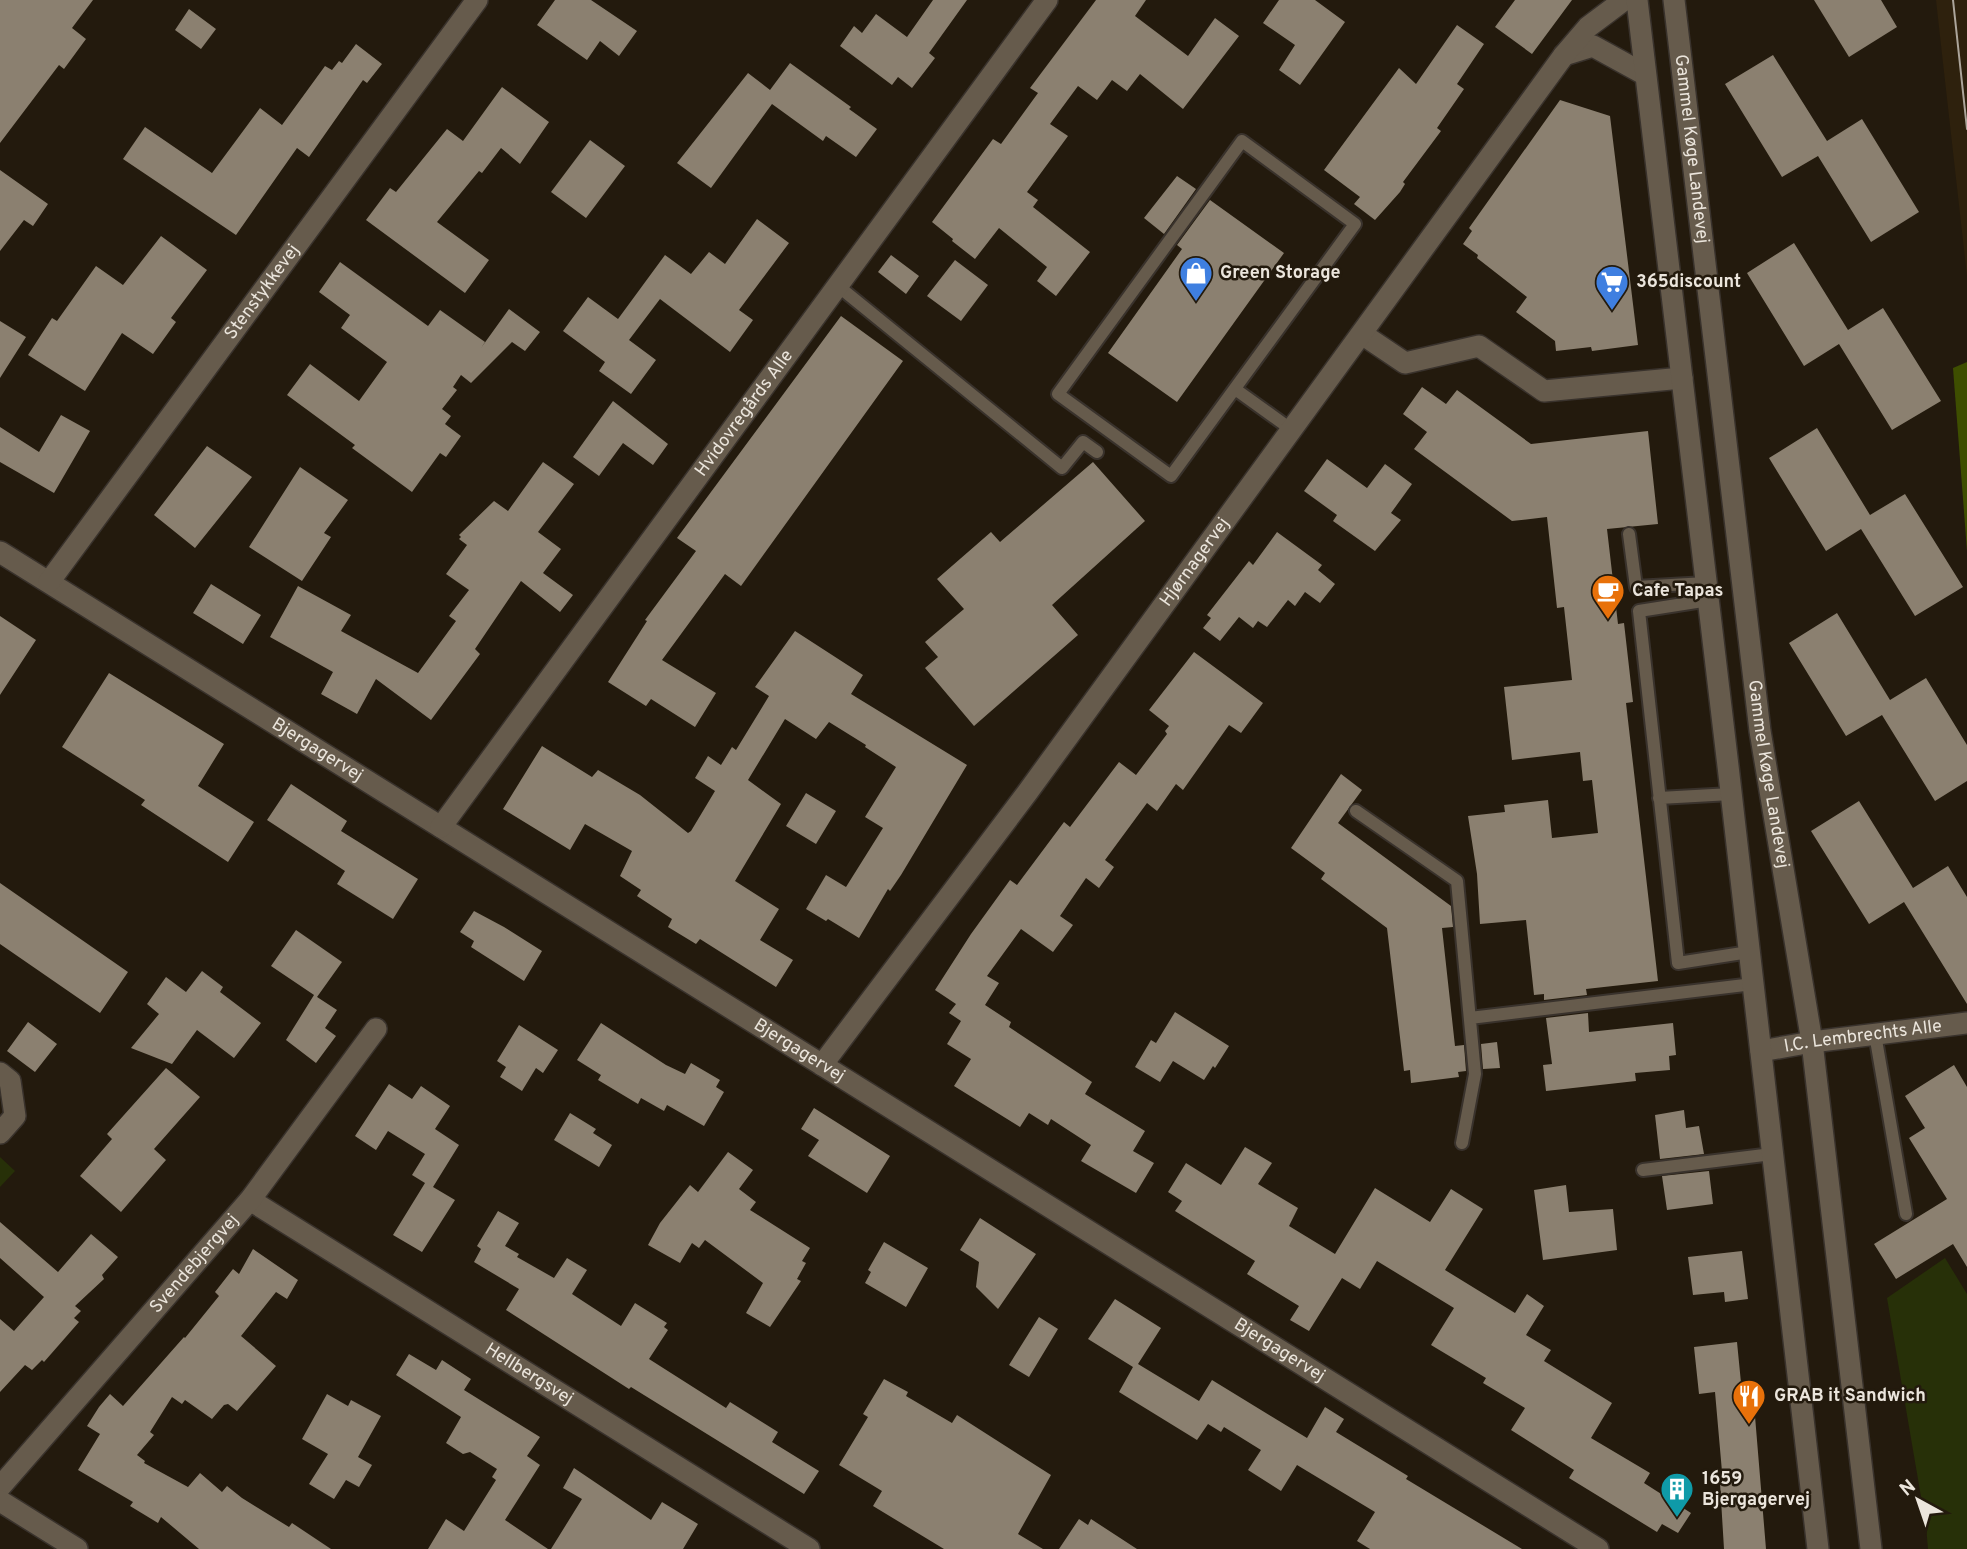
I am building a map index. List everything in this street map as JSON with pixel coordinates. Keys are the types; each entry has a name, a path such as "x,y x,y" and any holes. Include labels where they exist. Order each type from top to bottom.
{"street":[{"name":"Stenstykkevej","path":"49,582 477,0"},
{"name":"Hvidovregårds Alle","path":"441,827 1047,0"},
{"name":"Hjørnagervej","path":"822,1065 1035,782 1564,55 1588,27 1624,0"},
{"name":"Gammel Køge Landevej","path":"1636,0 1818,1549"},
{"name":"Gammel Køge Landevej","path":"1674,0 1760,731 1812,1042 1871,1549"},
{"path":"1564,55 1593,46 1644,74"},
{"path":"1362,334 1405,363 1479,346 1544,391 1682,378"},
{"name":"Bjergagervej","path":"0,552 1598,1549"},
{"name":"I.C. Lembrechts Alle","path":"1761,1051 1967,1023"},
{"name":"Svendebjergvej","path":"0,1487 250,1200 376,1029"},
{"path":"0,1073 10,1081 15,1116 0,1133"},
{"name":"Hellbergsvej","path":"250,1200 809,1549"},
{"path":"0,1501 77,1549"}],"lane":[{"path":"1242,141 1355,224 1235,389 1171,476 1058,394 1242,141"},
{"path":"838,286 1062,468 1083,442 1097,452"},
{"path":"1235,389 1292,430"},
{"path":"1629,534 1636,587 1707,591"},
{"path":"1707,591 1639,611 1678,963 1749,952"},
{"path":"1659,798 1731,794"},
{"path":"1356,811 1457,881 1475,1074 1462,1143"},
{"path":"1470,1018 1753,984"},
{"path":"1875,1034 1906,1214"},
{"path":"1643,1170 1772,1154"}],"shaded area":[{"path":"1936,0 1967,0 1967,276 1943,63"}],"green space":[{"path":"1967,362 1967,551 1953,368"},
{"path":"0,1157 15,1171 0,1187"},
{"path":"1945,1258 1967,1294 1967,1549 1928,1549 1887,1298"}],"building":[{"path":"0,0 93,0 72,28 86,39 64,69 59,65 0,143"},
{"path":"555,0 591,0 637,31 619,56 600,41 587,60 537,25"},
{"path":"933,0 967,0 929,53 935,58 912,88 898,77 892,85 840,46 854,26 862,33 876,14 907,37"},
{"path":"1096,0 1146,0 1135,16 1188,56 1215,18 1239,36 1183,109 1140,74 1127,91 1112,80 1097,100 1078,86 1050,124 1068,136 1027,192 1038,200 1033,207 1090,252 1056,296 1037,281 1047,267 999,228 975,259 932,222 993,139 1001,144 1038,93 1030,88"},
{"path":"1279,0 1315,0 1345,22 1300,85 1279,70 1295,45 1263,23"},
{"path":"1515,0 1572,0 1532,54 1495,27"},
{"path":"1814,0 1881,0 1897,27 1849,57"},
{"path":"189,9 216,29 201,49 175,30"},
{"path":"1457,25 1484,44 1457,84 1464,89 1437,128 1441,131 1403,182 1405,184 1400,192 1375,220 1354,204 1360,197 1324,170 1399,68 1416,84"},
{"path":"356,44 382,64 367,83 363,80 309,157 297,148 236,235 123,159 145,127 212,173 260,108 282,125 325,66 332,70 339,61 342,63"},
{"path":"1773,55 1827,141 1862,119 1919,212 1871,242 1818,156 1782,177 1725,84"},
{"path":"790,63 877,129 856,157 826,136 823,141 772,104 711,188 677,163 748,73 770,90"},
{"path":"502,87 549,122 520,164 501,148 437,222 489,260 465,293 366,220 390,188 396,192 447,129 463,141"},
{"path":"1560,100 1610,116 1638,345 1592,351 1591,347 1556,351 1555,341 1516,312 1527,297 1463,244 1472,231 1469,228"},
{"path":"590,140 625,166 586,218 551,192"},
{"path":"0,170 48,204 33,226 24,220 0,251"},
{"path":"1177,176 1196,189 1164,234 1144,218"},
{"name":"Green Storage","path":"1210,200 1284,253 1177,402 1108,353 1182,249 1177,245"},
{"path":"757,219 789,243 739,310 753,320 730,352 660,299 629,340 656,360 631,394 599,371 605,362 563,331 588,297 618,319 665,255 691,274 709,252 725,264"},
{"path":"161,236 207,270 171,318 176,322 153,354 122,333 85,391 28,355 52,318 57,321 96,266 123,285"},
{"path":"1794,243 1848,330 1883,308 1941,401 1892,430 1839,344 1804,366 1747,273"},
{"path":"891,255 919,276 906,294 878,272"},
{"path":"955,260 988,285 961,321 927,296"},
{"path":"340,262 428,326 440,310 485,342 481,348 509,309 540,332 525,351 512,342 471,383 461,375 453,387 457,390 442,409 451,416 445,424 461,436 446,457 440,453 412,492 352,448 355,445 287,395 310,364 359,401 387,362 341,328 350,315 319,292"},
{"path":"841,316 903,361 741,586 725,574 662,660 716,693 695,727 651,699 646,706 608,682 647,621 645,620 696,551 677,538"},
{"path":"0,321 26,337 0,378"},
{"path":"1422,387 1446,404 1457,390 1531,444 1648,431 1658,524 1607,529 1618,624 1624,623 1633,702 1626,703 1658,981 1586,989 1587,995 1544,1000 1544,994 1534,995 1526,920 1480,924 1477,874 1468,816 1505,812 1504,805 1548,800 1552,838 1598,833 1592,780 1583,781 1580,752 1512,760 1504,687 1572,680 1564,607 1557,608 1547,517 1512,521 1414,449 1427,432 1403,414"},
{"path":"613,401 668,444 653,465 623,443 599,476 573,457"},
{"path":"61,415 90,431 54,493 0,462 0,427 39,452"},
{"path":"1817,428 1870,515 1905,494 1963,587 1915,616 1861,529 1826,551 1769,458"},
{"path":"207,446 252,477 195,548 154,515"},
{"path":"1327,459 1367,488 1385,464 1412,484 1391,513 1401,520 1375,551 1333,521 1337,515 1304,491"},
{"path":"543,462 574,484 538,532 561,549 543,573 573,595 560,612 521,581 475,649 480,654 431,720 376,679 357,714 321,694 333,672 270,637 298,586 351,615 341,631 418,673 456,621 449,616 469,590 446,574 467,545 459,539 459,535 494,501 508,511"},
{"path":"1093,462 1145,521 1052,605 1078,635 974,726 925,668 938,657 925,642 964,609 937,579 991,532 1000,542"},
{"path":"300,467 348,500 324,533 331,537 302,581 249,547"},
{"path":"1277,532 1322,565 1318,570 1335,584 1320,603 1305,592 1295,606 1288,600 1267,627 1258,621 1253,628 1239,617 1220,641 1203,628 1211,618 1207,615 1249,561 1253,565"},
{"path":"211,584 261,615 243,644 193,613"},
{"path":"1837,613 1890,700 1926,678 1967,745 1967,781 1935,801 1882,715 1846,736 1789,643"},
{"path":"0,616 36,640 0,695"},
{"path":"795,631 863,675 851,694 967,765 901,875 890,891 888,889 859,938 806,909 826,875 846,887 883,828 865,817 896,767 829,722 816,739 785,719 748,780 781,804 735,881 779,909 760,940 793,960 776,987 700,939 696,944 668,927 672,919 637,896 641,890 620,876 632,851 585,824 570,850 503,809 542,746 592,777 598,770 640,795 688,833 715,791 695,778 708,756 721,765 732,747 736,750 769,696 755,687"},
{"path":"1194,652 1263,703 1241,733 1229,725 1183,790 1176,784 1157,811 1147,803 1105,860 1114,867 1099,888 1086,878 1060,916 1073,925 1053,952 1021,929 987,976 999,983 985,1005 1011,1022 1009,1027 1092,1082 1085,1094 1145,1131 1133,1151 1154,1163 1136,1193 1081,1161 1091,1145 1051,1119 1048,1125 1029,1113 1020,1127 954,1086 971,1059 947,1044 961,1021 949,1013 956,1004 935,990 1010,880 1017,885 1064,822 1070,827 1119,762 1136,775 1167,734 1165,731 1169,726 1149,710"},
{"path":"109,673 224,744 198,786 254,822 228,862 141,805 145,800 62,747"},
{"path":"1341,774 1362,790 1338,823 1451,906 1453,927 1442,928 1455,1046 1464,1045 1466,1071 1458,1072 1459,1077 1411,1083 1410,1070 1404,1071 1387,928 1321,879 1325,873 1291,848"},
{"path":"291,784 347,821 341,831 418,879 393,919 337,884 345,871 267,820"},
{"path":"806,793 836,811 816,844 786,826"},
{"path":"1859,801 1913,888 1948,866 1967,897 1967,1004 1904,902 1869,924 1811,831"},
{"path":"0,883 128,972 100,1013 0,944"},
{"path":"474,911 542,951 524,981 471,947 474,941 460,932"},
{"path":"296,930 342,962 317,997 271,966"},
{"path":"202,971 223,987 220,992 261,1023 234,1058 197,1030 172,1064 131,1048 159,1014 147,1004 166,977 186,992"},
{"path":"314,995 337,1010 325,1028 336,1036 316,1063 286,1040"},
{"path":"1175,1012 1229,1046 1204,1080 1173,1061 1160,1082 1135,1067 1151,1040 1156,1043"},
{"path":"1588,1013 1589,1032 1673,1023 1676,1055 1669,1056 1670,1070 1635,1073 1636,1081 1546,1091 1543,1065 1552,1064 1546,1018"},
{"path":"28,1022 57,1044 35,1072 7,1051"},
{"path":"601,1023 666,1065 685,1074 691,1063 720,1080 716,1087 724,1092 704,1126 667,1105 664,1111 641,1098 638,1104 598,1080 601,1075 577,1060"},
{"path":"519,1025 558,1050 543,1073 536,1068 522,1091 500,1077 506,1067 497,1061"},
{"path":"1497,1042 1500,1068 1483,1069 1481,1044"},
{"path":"1954,1065 1967,1087 1967,1267 1953,1244 1896,1279 1874,1244 1947,1199 1909,1138 1925,1128 1905,1096"},
{"path":"166,1068 200,1097 154,1149 166,1160 121,1212 80,1176 112,1139 107,1134"},
{"path":"389,1084 412,1099 421,1086 450,1106 435,1129 459,1145 433,1187 455,1200 422,1252 393,1235 425,1183 412,1175 425,1154 388,1131 376,1150 355,1136"},
{"path":"814,1108 890,1156 867,1193 808,1156 819,1140 801,1129"},
{"path":"1684,1110 1686,1128 1699,1126 1704,1154 1660,1159 1655,1115"},
{"path":"570,1113 596,1129 593,1133 612,1145 599,1167 554,1140"},
{"path":"1245,1147 1272,1163 1258,1184 1298,1208 1289,1226 1335,1254 1375,1188 1430,1222 1451,1189 1483,1209 1445,1270 1515,1313 1527,1294 1544,1306 1526,1335 1551,1350 1544,1361 1612,1403 1591,1438 1650,1473 1644,1483 1691,1513 1678,1533 1662,1524 1657,1532 1569,1478 1574,1470 1511,1430 1525,1408 1483,1383 1486,1378 1431,1345 1454,1308 1377,1261 1360,1289 1342,1278 1309,1331 1290,1320 1299,1306 1247,1274 1255,1261 1175,1211 1182,1201 1168,1192 1186,1163 1221,1185"},
{"path":"728,1152 753,1170 739,1189 756,1202 750,1210 810,1248 802,1261 806,1263 797,1279 801,1281 770,1327 746,1313 763,1283 705,1240 699,1248 692,1243 680,1263 648,1245 660,1223 690,1185 698,1192"},
{"path":"1709,1171 1713,1204 1667,1210 1662,1176"},
{"path":"1566,1185 1569,1212 1613,1209 1617,1250 1543,1260 1534,1190"},
{"path":"498,1211 519,1223 505,1246 519,1254 517,1257 554,1278 567,1258 587,1270 572,1294 621,1326 635,1303 667,1323 664,1327 668,1330 649,1359 726,1408 730,1402 778,1432 772,1442 819,1471 804,1494 631,1387 629,1389 506,1310 519,1289 474,1262 481,1249 477,1246"},
{"path":"980,1218 1036,1254 998,1309 976,1287 979,1262 960,1250"},
{"path":"0,1222 58,1272 91,1234 118,1257 102,1275 104,1279 75,1306 81,1311 74,1318 79,1322 44,1362 42,1360 32,1370 25,1365 0,1392 0,1319 14,1331 44,1297 0,1258"},
{"path":"884,1242 928,1268 906,1307 865,1283 871,1272 868,1270"},
{"path":"253,1249 298,1280 287,1299 276,1292 241,1336 276,1366 237,1411 228,1404 224,1405 212,1419 185,1400 182,1404 172,1397 150,1432 154,1435 137,1455 144,1463 188,1487 200,1473 222,1492 227,1486 289,1527 292,1523 331,1549 199,1549 161,1517 158,1523 130,1506 133,1502 78,1470 100,1434 87,1426 99,1407 110,1394 123,1406 219,1296 215,1292 233,1269 239,1274"},
{"path":"1742,1251 1748,1299 1725,1302 1724,1292 1693,1295 1688,1257"},
{"path":"1115,1299 1161,1328 1138,1364 1199,1401 1212,1380 1307,1438 1325,1407 1344,1419 1336,1432 1408,1476 1406,1479 1522,1549 1370,1549 1357,1541 1375,1512 1297,1465 1281,1491 1248,1470 1261,1450 1224,1427 1221,1432 1208,1424 1197,1440 1119,1392 1133,1367 1088,1339"},
{"path":"1039,1317 1058,1329 1029,1377 1009,1365"},
{"path":"1737,1342 1742,1393 1753,1392 1766,1549 1724,1549 1720,1483 1723,1483 1715,1392 1699,1394 1694,1347"},
{"path":"409,1354 436,1370 442,1360 471,1379 464,1390 540,1437 527,1456 540,1465 505,1520 548,1549 428,1549 446,1519 464,1531 496,1480 492,1477 497,1469 470,1452 463,1454 446,1443 461,1417 396,1375"},
{"path":"884,1379 908,1392 906,1396 952,1423 957,1415 1051,1475 1018,1534 1043,1549 944,1549 873,1506 882,1491 839,1465 868,1417 863,1414"},
{"path":"327,1394 348,1406 351,1400 381,1416 358,1457 372,1465 359,1487 346,1480 334,1499 309,1484 328,1454 302,1439"},
{"path":"574,1468 651,1520 662,1502 698,1524 683,1549 551,1549 582,1499 563,1488"},
{"path":"1079,1519 1088,1525 1091,1519 1137,1549 1059,1549"}],"tram line":[{"path":"1953,0 1967,129"}],"place":[{"name":"Green Storage","path":"1196,303"},
{"name":"365discount","path":"1612,312"},
{"name":"Cafe Tapas","path":"1608,621"},
{"name":"GRAB it Sandwich","path":"1749,1426"},
{"name":"1659 Bjergagervej","path":"1677,1519"}]}
